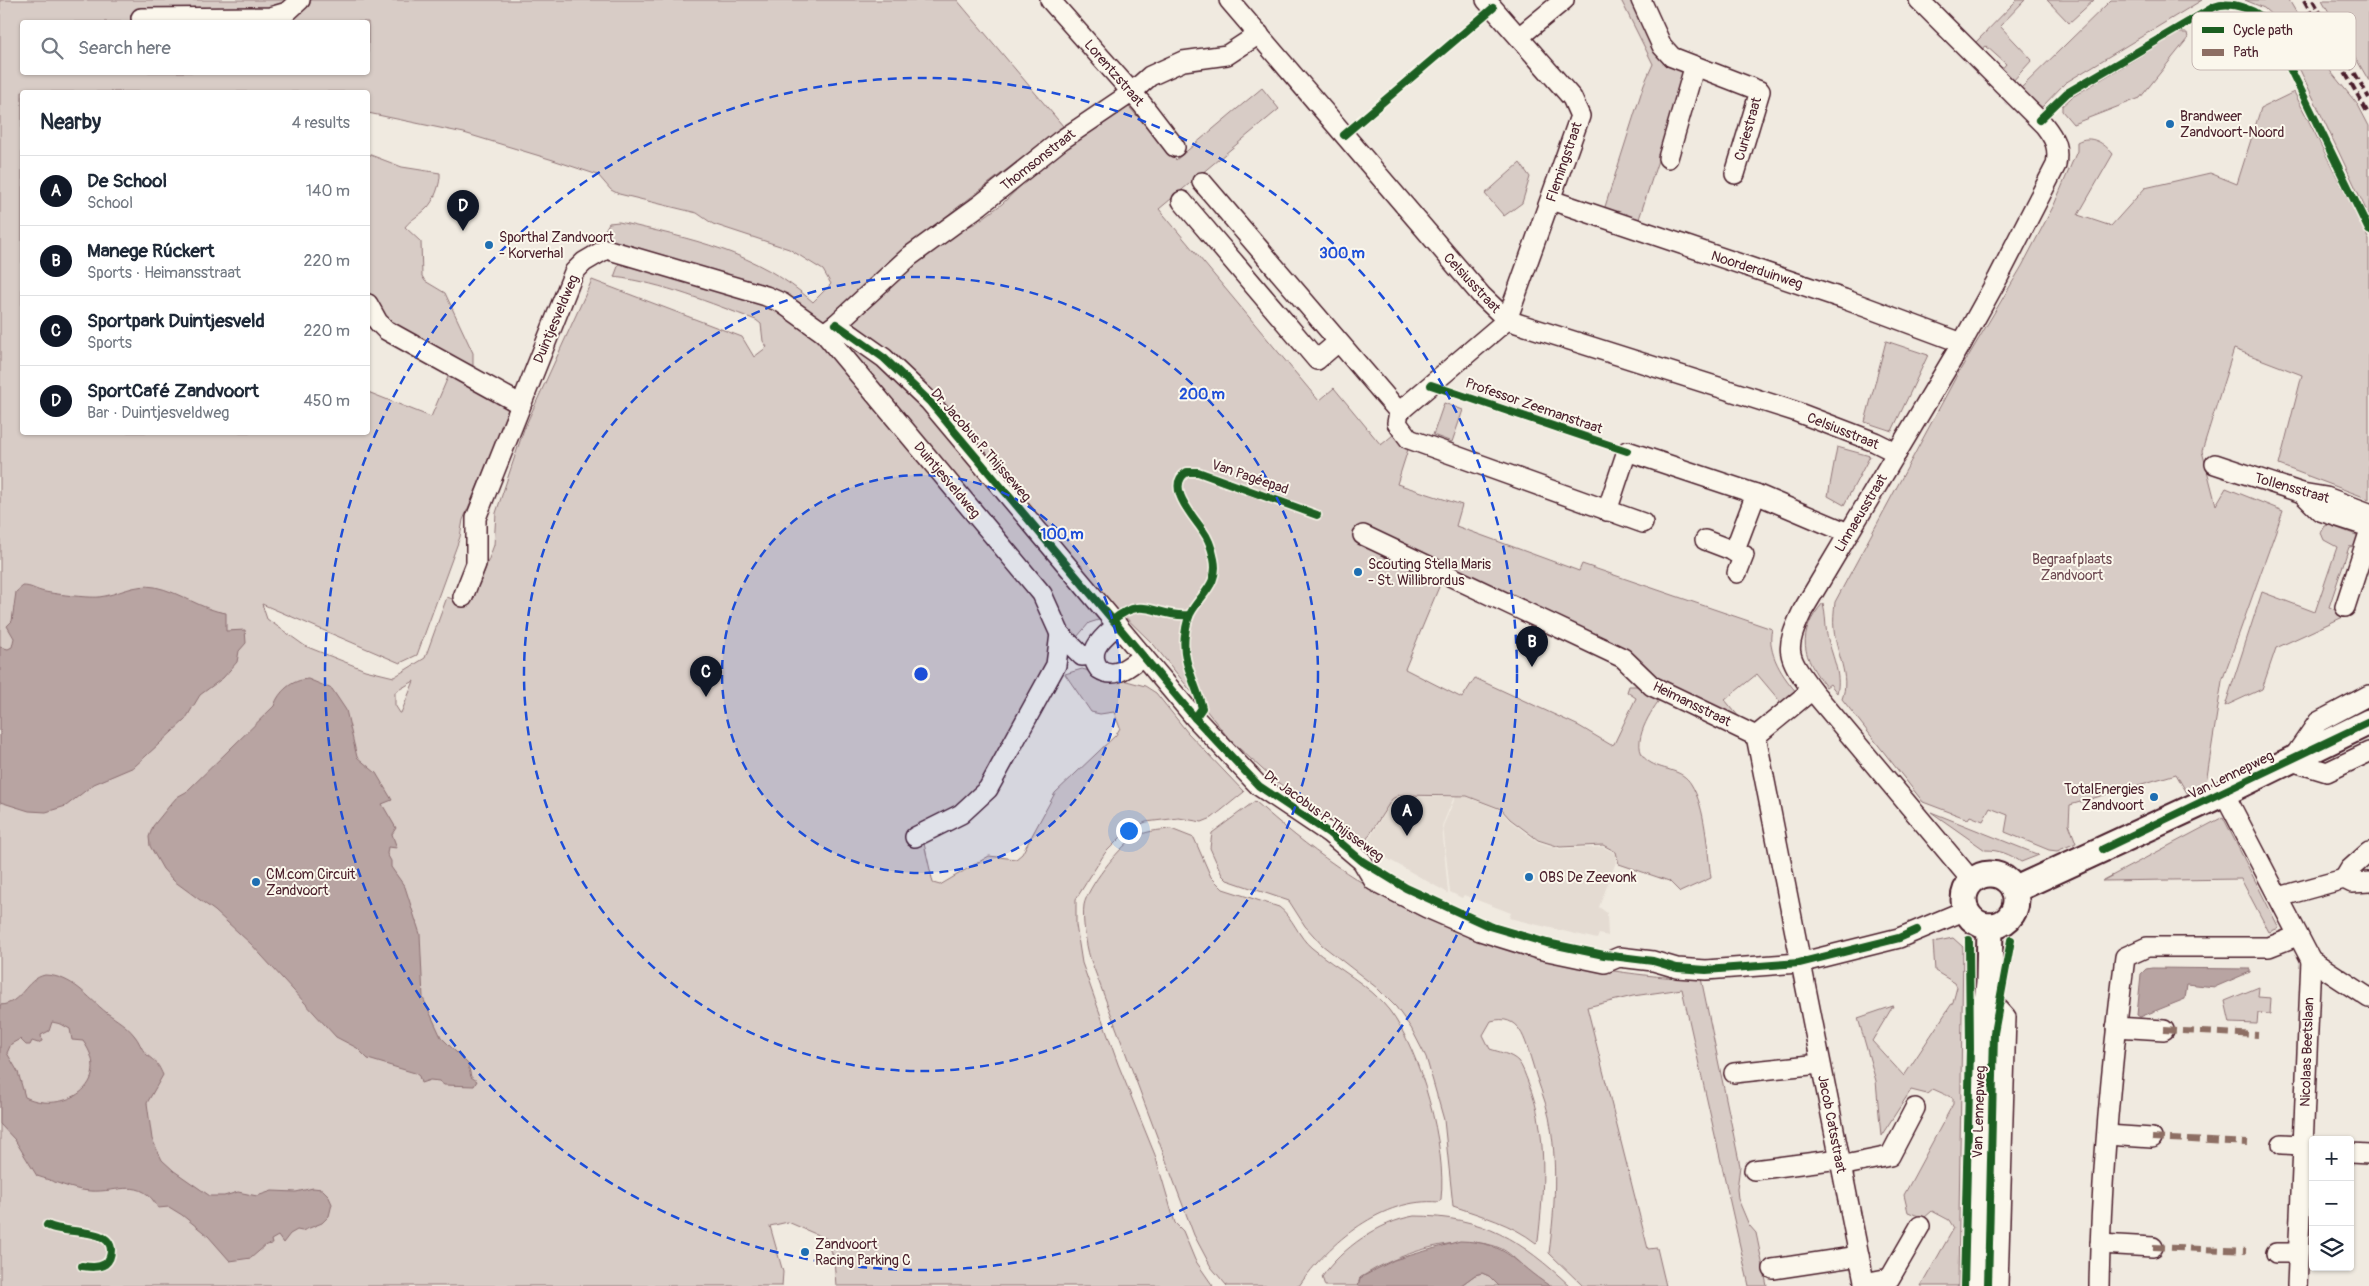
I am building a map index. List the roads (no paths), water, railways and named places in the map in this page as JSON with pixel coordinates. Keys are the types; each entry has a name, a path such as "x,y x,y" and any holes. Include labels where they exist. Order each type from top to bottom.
{"main road":[{"name":"Van Lennepweg","path":"2014,890 2224,793 2369,722"},
{"path":"1993,874 2006,879 2014,890 2016,902 2013,913 2004,922 1990,926 1974,920 1966,910 1965,895 1972,881 1982,876 1993,874"},
{"name":"Van Lennepweg","path":"1978,1286 1981,1063 1987,996 1990,926"}],"street":[{"path":"141,18 270,17 287,12 300,0"},
{"name":"Lorentzstraat","path":"1050,0 1175,147"},
{"name":"Celsiusstraat","path":"1229,0 1481,295 1507,320 1794,411 1875,442 1897,453"},
{"name":"Flemingstraat","path":"1486,0 1572,98 1580,116 1507,320"},
{"path":"1519,37 1564,0"},
{"name":"Curiestraat","path":"1641,0 1662,46 1672,58 1694,68 1760,91 1735,174"},
{"name":"Linnaeusstraat","path":"1919,0 2039,120 2056,140 2058,154 2056,165 1962,343 1803,610 1790,636 1790,653 1796,669 1812,690 1972,881"},
{"name":"Thomsonstraat","path":"830,328 910,256 980,205 1060,141 1131,93 1150,76 1175,63 1227,55 1260,34"},
{"path":"1668,158 1694,68"},
{"path":"1202,182 1399,412"},
{"name":"Noorderduinweg","path":"1551,200 1844,299 1962,343"},
{"path":"1182,201 1317,360 1338,342"},
{"path":"1216,240 1237,221"},
{"name":"Duintjesveldweg","path":"463,597 476,564 476,518 574,272 584,262 606,249 766,296 830,328 1042,594 1060,634 1088,655 1099,669 1114,674 1122,671 1143,656"},
{"path":"370,308 378,322 386,330 520,404"},
{"path":"1507,320 1399,412 1397,423 1410,439 1643,524"},
{"name":"Dr. Jacobus P. Thijsseweg","path":"830,328 884,358 929,401 1195,718 1259,786 1329,833 1362,861 1374,881 1427,908 1480,931 1538,949 1605,963 1619,957 1653,961 1677,968 1706,970 1799,963 1899,938 1966,910"},
{"path":"1607,510 1627,451 1756,494 1848,533"},
{"name":"Tollensstraat","path":"2215,464 2302,493 2326,497 2369,513"},
{"path":"2302,493 2320,511 2369,528"},
{"path":"1734,552 1756,494"},
{"path":"2345,607 2369,533"},
{"name":"Heimansstraat","path":"1363,535 1623,658 1652,686 1756,736"},
{"path":"1705,540 1744,555 1737,573"},
{"path":"1056,665 1073,663 1088,655 1117,625"},
{"path":"916,837 962,814 988,789 1056,665 1060,634"},
{"path":"1799,963 1756,736 1812,690"},
{"name":"Van Lennepweg","path":"2369,695 2318,722 2290,761 2328,772 2369,752"},
{"path":"2224,793 2311,960 2369,998"},
{"path":"2344,879 2350,869 2369,852"},
{"path":"2279,897 2344,879 2352,883 2369,882"},
{"path":"2099,1286 2107,1135 2116,1026 2125,957 2147,947 2269,947 2297,936"},
{"name":"Nicolaas Beetslaan","path":"2297,1286 2306,1148 2311,960"},
{"name":"Jacob Catsstraat","path":"1799,963 1864,1284"},
{"name":"Van Lennepweg","path":"1987,996 2006,1017 1998,1286"},
{"path":"2116,1026 2164,1030"},
{"path":"1734,1073 1820,1064"},
{"path":"1754,1170 1839,1159 1845,1164 1890,1156 1915,1108"},
{"path":"2107,1135 2152,1138"},
{"path":"2282,1144 2306,1148"},
{"path":"2354,1153 2369,1154"},
{"path":"1864,1284 1890,1278 1920,1226"},
{"path":"2100,1244 2153,1247"},
{"path":"2276,1253 2298,1253"},
{"path":"1773,1269 1859,1256"}],"railway":[{"path":"2304,0 2311,12"},
{"path":"2313,0 2320,12"},
{"path":"2344,70 2369,115"},
{"path":"2353,70 2369,98"}],"place":[{"name":"Brandweer Zandvoort-Noord","path":"2170,124"},
{"name":"SportCafé Zandvoort","path":"463,231"},
{"name":"Sporthal Zandvoort - Korverhal","path":"489,245"},
{"name":"Scouting Stella Maris - St. Willibrordus","path":"1358,572"},
{"name":"Manege Rúckert","path":"1532,667"},
{"name":"Sportpark Duintjesveld","path":"706,697"},
{"name":"TotalEnergies Zandvoort","path":"2154,797"},
{"name":"De School","path":"1407,836"},
{"name":"OBS De Zeevonk","path":"1529,877"},
{"name":"CM.com Circuit Zandvoort","path":"256,882"},
{"name":"Zandvoort Racing Parking C","path":"805,1252"}],"park label":[{"name":"Begraafplaats Zandvoort","path":"2072,568"}]}
